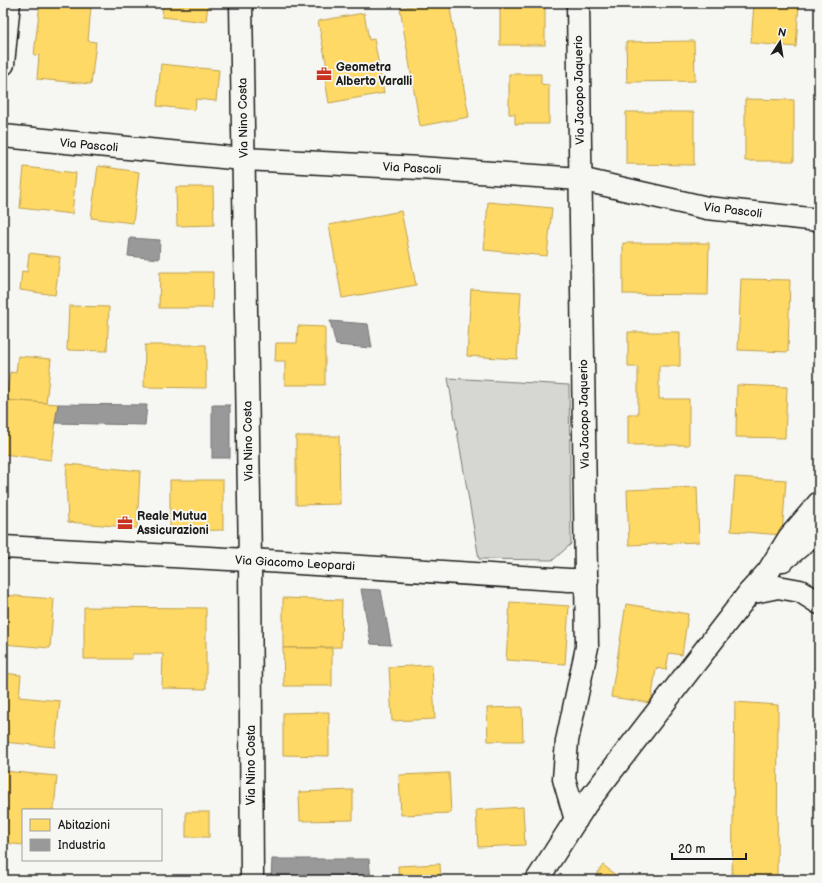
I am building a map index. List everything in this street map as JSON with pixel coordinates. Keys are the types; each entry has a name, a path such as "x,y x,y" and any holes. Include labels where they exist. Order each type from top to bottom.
{"street":[{"path":"3,64 9,3"},
{"name":"Via Nino Costa","path":"241,3 250,560 252,880"},
{"name":"Via Jacopo Jaquerio","path":"576,820 564,779 567,741 587,647 578,3"},
{"name":"Via Pascoli","path":"3,136 243,159 420,168 580,179 707,208 819,220"},
{"path":"537,880 586,804 749,593 768,572 789,538 819,503"},
{"path":"768,572 793,553 819,530"},
{"name":"Via Giacomo Leopardi","path":"3,547 587,580"},
{"path":"749,593 778,587 800,591 819,603"}],"shaded area":[{"path":"448,378 569,385 571,544 553,560 479,559"}],"building: Abitazioni":[{"path":"40,3 66,3 91,6 88,41 96,42 91,84 37,79 39,55 34,55"},
{"path":"163,3 208,3 206,22 162,17"},
{"path":"429,3 449,3 469,117 420,126 400,8"},
{"path":"500,3 545,3 545,45 500,45"},
{"path":"754,3 799,3 796,47 751,43"},
{"path":"364,13 369,40 374,39 384,93 329,103 323,68 327,67 318,21"},
{"path":"694,41 695,81 627,82 626,42"},
{"path":"161,64 219,70 216,101 196,99 195,110 157,106"},
{"path":"509,74 541,74 541,84 549,85 549,124 515,124 515,114 509,114"},
{"path":"745,99 794,100 794,161 745,161"},
{"path":"626,112 694,112 694,165 626,164"},
{"path":"98,166 139,172 133,223 91,218"},
{"path":"24,167 76,173 72,214 20,208"},
{"path":"176,187 213,187 214,225 177,226"},
{"path":"488,202 552,208 547,256 484,250"},
{"path":"401,211 416,285 342,298 329,225"},
{"path":"623,243 709,243 708,295 623,294"},
{"path":"29,253 60,257 55,295 20,290 22,271 27,272"},
{"path":"160,272 213,272 212,308 159,308"},
{"path":"741,279 790,280 788,352 738,350"},
{"path":"471,289 521,292 517,359 467,356"},
{"path":"69,306 109,307 107,351 67,350"},
{"path":"298,326 325,327 325,385 285,385 285,361 275,361 276,343 297,343"},
{"path":"628,332 680,332 680,366 659,366 659,399 689,399 689,445 628,445 628,414 638,414 638,367 628,367"},
{"path":"145,345 206,345 206,388 144,387"},
{"path":"18,356 51,359 46,403 6,400 10,372 16,373"},
{"path":"737,385 787,387 785,438 736,437"},
{"path":"4,400 58,404 51,460 3,454"},
{"path":"296,436 339,436 340,504 296,505"},
{"path":"67,464 140,471 137,528 68,522 66,479"},
{"path":"735,477 786,480 782,535 731,531"},
{"path":"170,480 223,480 223,530 170,531"},
{"path":"697,487 699,542 629,545 627,490"},
{"path":"3,595 54,599 50,648 3,644"},
{"path":"283,598 342,600 341,647 283,648"},
{"path":"510,602 569,606 565,664 506,660"},
{"path":"626,604 688,614 682,655 669,653 666,670 656,668 651,703 611,697"},
{"path":"84,607 206,608 206,689 162,688 163,654 132,654 132,659 84,659"},
{"path":"283,648 332,648 332,686 284,686"},
{"path":"432,665 435,719 392,721 389,667"},
{"path":"3,673 21,675 19,697 60,701 55,747 3,742"},
{"path":"735,702 778,705 777,880 732,880"},
{"path":"522,707 523,741 488,741 487,708"},
{"path":"329,712 329,756 283,755 283,713"},
{"path":"3,771 57,776 54,809 22,809 22,845 3,843"},
{"path":"449,773 451,813 401,815 399,775"},
{"path":"353,790 353,820 300,821 299,792"},
{"path":"523,807 525,845 478,847 476,810"},
{"path":"186,812 209,812 209,837 186,837"},
{"path":"440,864 441,880 399,880 398,866"},
{"path":"603,865 622,880 593,880"}],"building: Industria":[{"path":"130,238 160,240 159,259 128,256"},
{"path":"330,321 368,324 372,348 336,345"},
{"path":"58,404 147,405 145,425 55,423"},
{"path":"212,405 230,405 230,458 212,458"},
{"path":"361,589 381,590 391,645 371,644"},
{"path":"272,859 369,859 371,880 271,879"}],"place":[{"name":"Geometra Alberto Varalli","path":"324,74"},
{"name":"Reale Mutua Assicurazioni","path":"125,523"}]}
